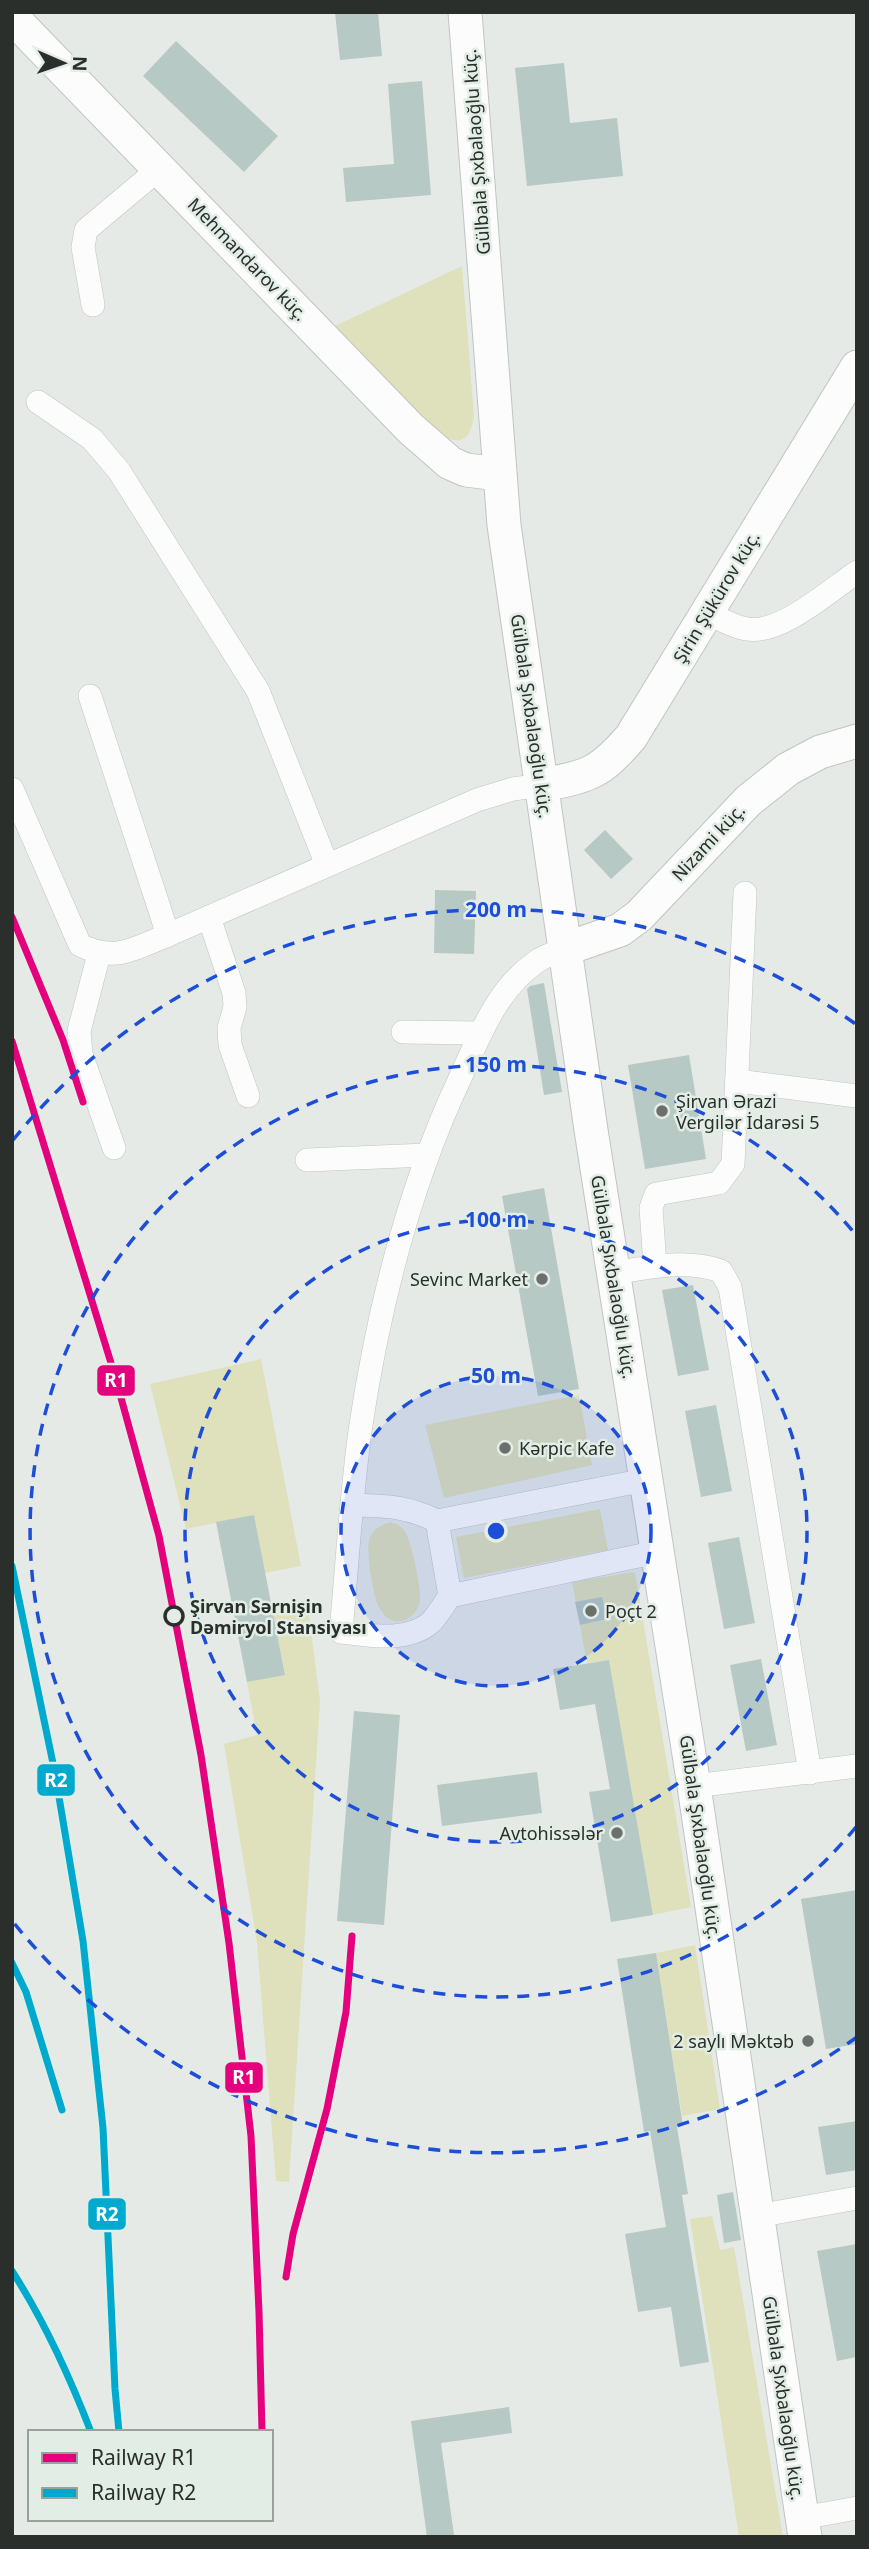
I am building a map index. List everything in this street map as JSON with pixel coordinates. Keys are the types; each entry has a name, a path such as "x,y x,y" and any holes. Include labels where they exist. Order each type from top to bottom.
{"street":[{"name":"Gülbala Şıxbalaoğlu küç.","path":"465,12 504,525 565,949 694,1786 803,2528"},
{"name":"Mehmandarov küç.","path":"12,17 411,429 450,463 466,470 499,474"},
{"path":"93,305 83,247 86,230 160,168"},
{"name":"Şirin Şükürov küç.","path":"542,785 576,779 596,771 614,757 631,737 857,368"},
{"path":"38,402 92,439 119,471 258,691 327,865"},
{"path":"706,612 745,629 764,631 782,624 857,572"},
{"path":"90,696 169,934"},
{"name":"Nizami küç.","path":"565,949 620,930 639,916 748,801 788,769 820,752 857,741"},
{"path":"12,789 80,945 99,954 123,953 477,800 513,789 542,785"},
{"path":"655,1266 650,1208 656,1194 719,1183 733,1164 746,892"},
{"path":"209,917 234,993 235,1007 229,1028 230,1045 248,1096"},
{"path":"565,949 537,961 519,976 500,998 441,1116 427,1155 395,1258 377,1332 360,1432 341,1632 383,1636 408,1634 430,1623 450,1596 657,1552"},
{"path":"99,954 79,1031 81,1054 114,1148"},
{"path":"402,1032 481,1033"},
{"path":"737,1081 857,1096"},
{"path":"307,1160 427,1155"},
{"path":"615,1273 655,1266 704,1265 721,1271 730,1287 810,1773"},
{"path":"353,1505 416,1511 437,1521 646,1480"},
{"path":"437,1521 450,1596"},
{"path":"694,1786 857,1766"},
{"path":"757,2216 857,2198"},
{"path":"803,2528 857,2508"}],"green space":[{"path":"462,266 474,416 470,431 464,439 454,440 439,435 333,327"},
{"path":"261,1359 301,1566 265,1573 254,1515 186,1529 150,1384"},
{"path":"579,1395 592,1465 444,1498 425,1425"},
{"path":"600,1509 608,1550 464,1578 456,1537"},
{"path":"391,1522 401,1527 407,1535 420,1593 416,1612 400,1621 388,1618 379,1607 369,1561 370,1537 379,1527"},
{"path":"635,1572 691,1907 653,1915 609,1660 587,1663 572,1582"},
{"path":"307,1600 320,1701 289,2182 276,2181 257,1943 224,1744 257,1735 247,1682 285,1674 272,1607"},
{"path":"695,1945 720,2109 682,2116 656,1953"},
{"path":"712,2216 720,2250 734,2247 783,2537 739,2537 690,2219"}],"building":[{"path":"335,12 378,12 382,56 340,60"},
{"path":"176,41 278,136 244,172 143,76"},
{"path":"564,63 570,123 617,118 623,176 527,186 515,68"},
{"path":"422,81 431,195 346,202 343,168 394,164 388,84"},
{"path":"605,830 633,859 611,879 584,850"},
{"path":"435,890 476,891 474,954 434,953"},
{"path":"544,983 562,1092 544,1095 527,989"},
{"path":"689,1055 706,1159 645,1169 628,1065"},
{"path":"544,1188 579,1389 538,1396 502,1196"},
{"path":"693,1285 709,1370 678,1376 662,1290"},
{"path":"716,1405 732,1491 701,1497 685,1411"},
{"path":"254,1515 285,1675 247,1682 216,1522"},
{"path":"739,1537 755,1623 724,1629 708,1543"},
{"path":"602,1597 607,1619 580,1625 575,1602"},
{"path":"761,1659 777,1745 746,1751 730,1665"},
{"path":"609,1660 653,1915 611,1922 589,1792 610,1789 595,1704 560,1710 553,1669"},
{"path":"354,1711 400,1715 384,1925 337,1921"},
{"path":"537,1772 542,1813 442,1826 437,1785"},
{"path":"857,1890 857,2044 826,2049 801,1899"},
{"path":"656,1953 683,2126 677,2127 688,2194 682,2195 709,2362 680,2367 671,2307 638,2312 625,2234 666,2227 650,2131 644,2132 617,1959"},
{"path":"857,2121 857,2170 826,2175 818,2127"},
{"path":"733,2192 741,2240 724,2243 717,2195"},
{"path":"857,2244 857,2357 837,2361 817,2251"},
{"path":"509,2407 512,2433 441,2443 454,2535 427,2537 411,2421"}],"rail line":[{"name":"R1","path":"12,917 63,1040 83,1102"},
{"name":"R1","path":"12,1041 115,1376 159,1536 201,1755 229,1943 251,2136 262,2430"},
{"name":"R2","path":"12,1566 55,1773 83,1941 103,2128 119,2430"},
{"name":"R1","path":"286,2277 293,2234 327,2109 346,2012 352,1936"},
{"name":"R2","path":"12,1963 26,1992 62,2110"},
{"name":"R2","path":"12,2271 56,2349 90,2430"}],"place":[{"name":"Şirvan Ərazi Vergilər İdarəsi 5","path":"662,1111"},
{"name":"Sevinc Market","path":"542,1279"},
{"name":"Kərpic Kafe","path":"505,1448"},
{"name":"Poçt 2","path":"591,1611"},
{"name":"Şirvan Sərnişin Dəmiryol Stansiyası","path":"174,1616"},
{"name":"Avtohissələr","path":"617,1833"},
{"name":"2 saylı Məktəb","path":"808,2041"}]}
